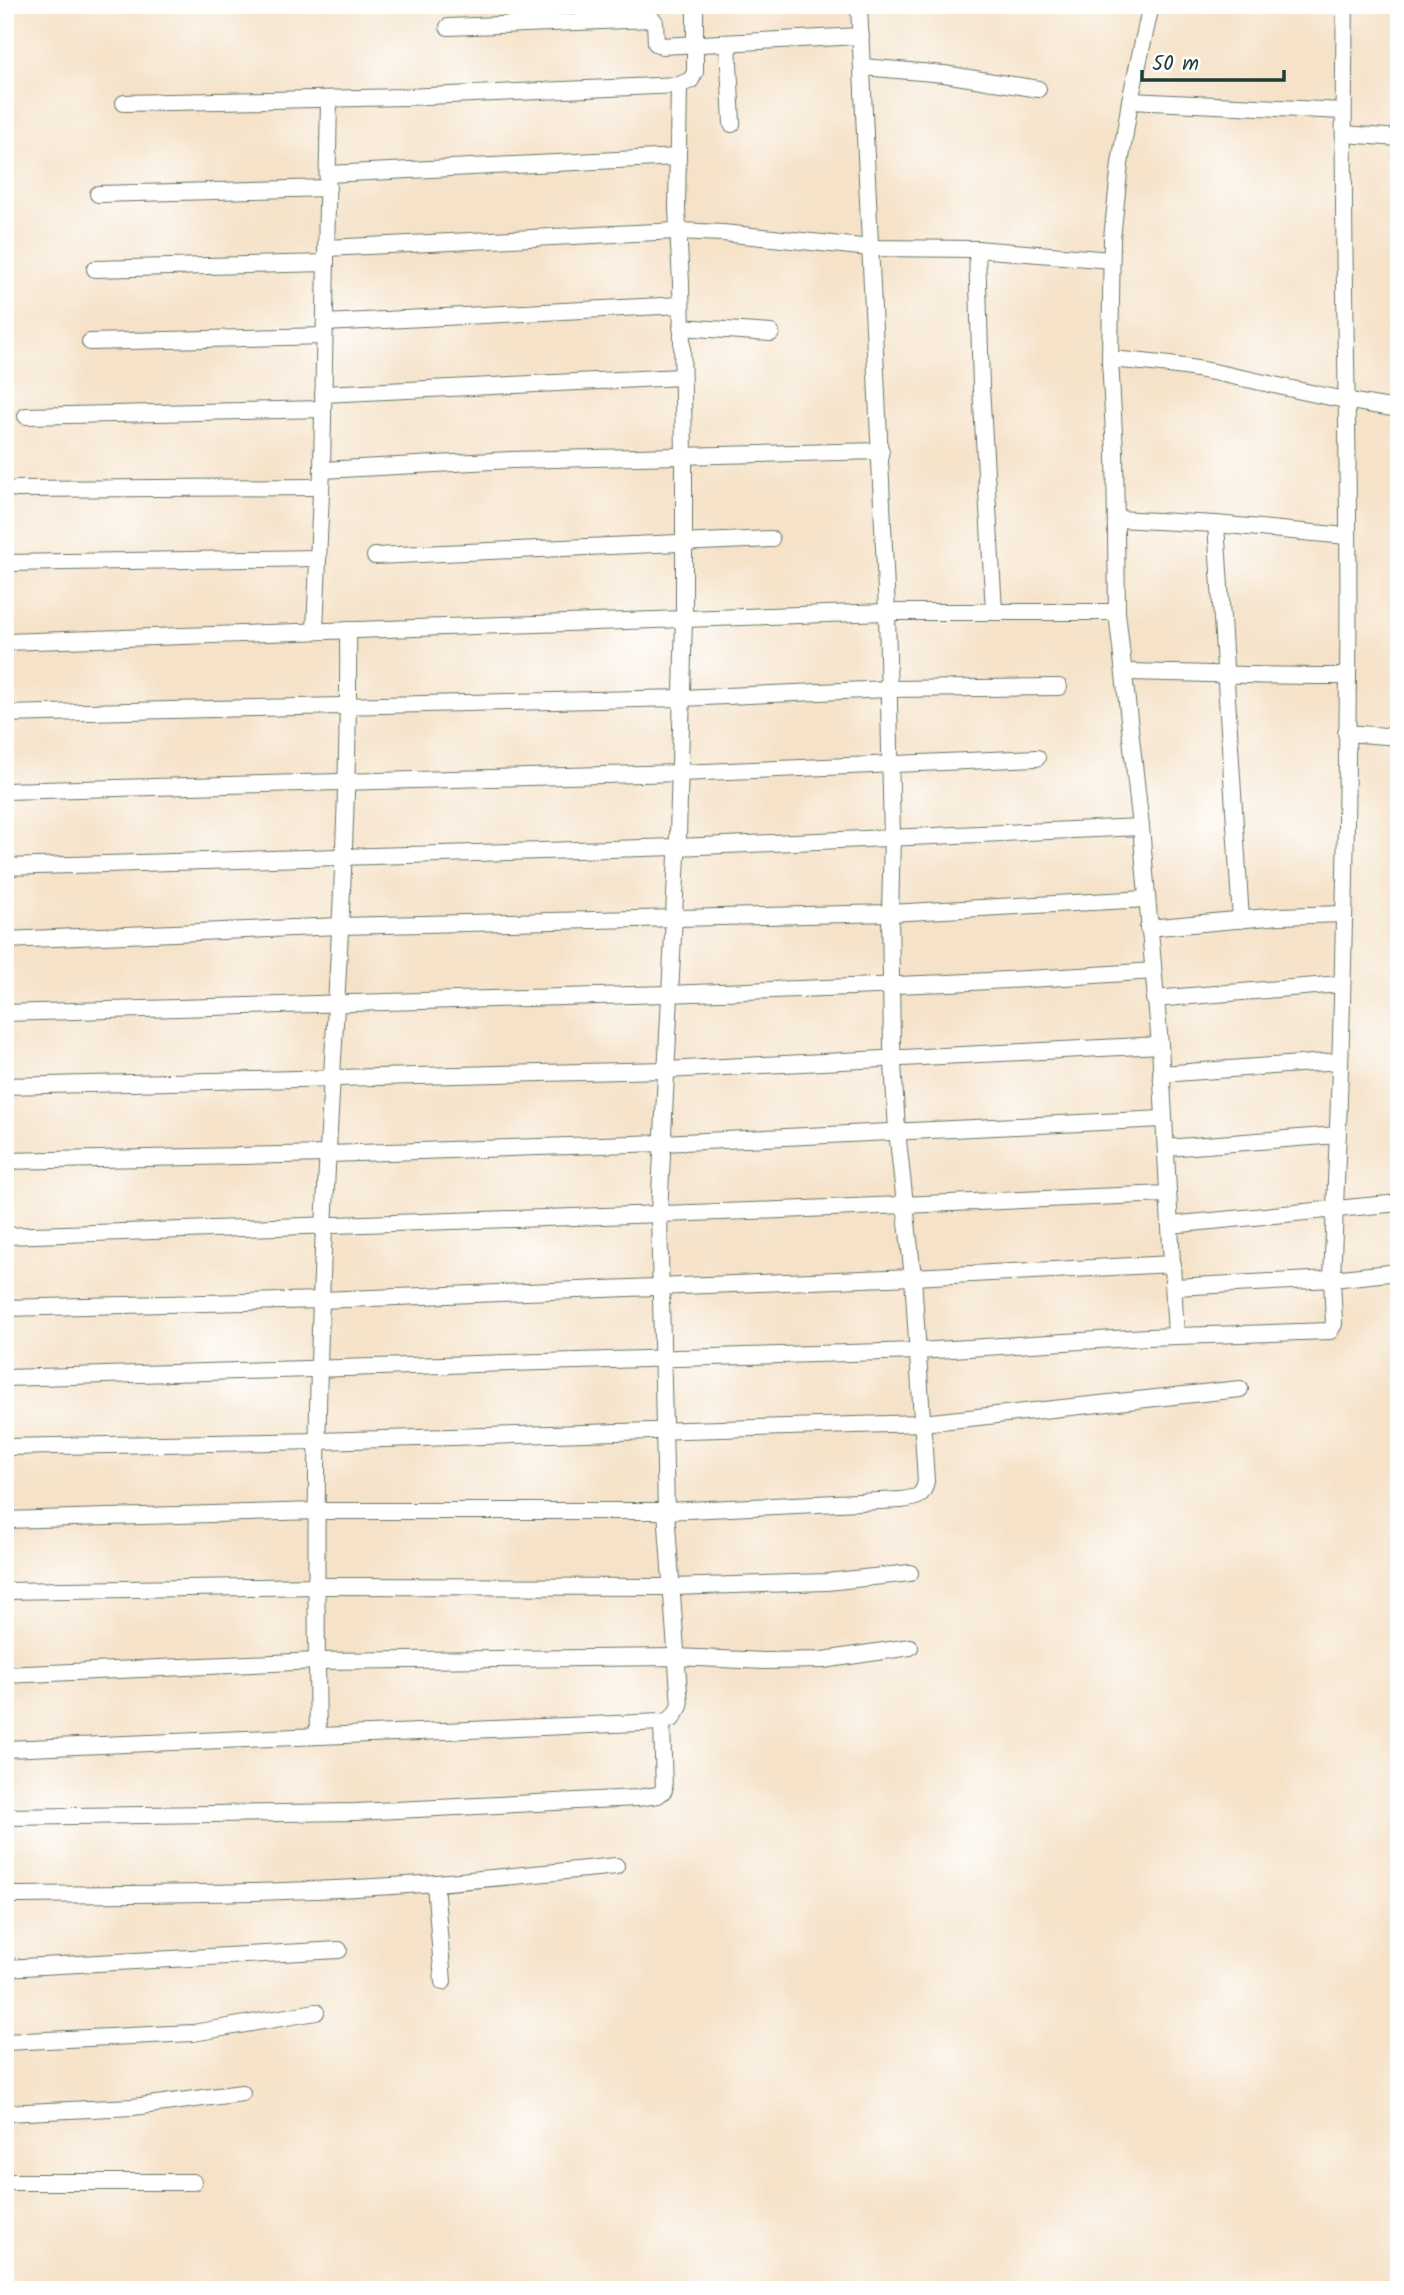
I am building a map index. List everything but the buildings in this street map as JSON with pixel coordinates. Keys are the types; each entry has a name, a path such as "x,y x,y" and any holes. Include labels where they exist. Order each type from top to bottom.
{"street":[{"path":"124,103 329,99 679,85 694,77 695,5"},
{"path":"5,1520 317,1511 666,1511 917,1498 924,1492 926,1481 913,1277 892,1057 892,838 887,612 859,5"},
{"path":"5,1378 918,1352 1176,1336 1330,1332 1334,1324 1332,1279 1345,914 1348,676 1343,111 1346,5"},
{"path":"1148,6 1120,164 1111,260 1110,359 1117,519 1117,612 1141,827 1160,1045 1176,1336"},
{"path":"448,27 652,19 655,22 658,46 861,36"},
{"path":"727,43 732,124"},
{"path":"863,67 944,74 1038,89"},
{"path":"5,1748 662,1722 672,1719 680,1706 666,1511 659,1214 677,847 684,619 684,454 677,231 679,85"},
{"path":"315,630 322,470 329,99"},
{"path":"1130,101 1343,111"},
{"path":"1344,134 1399,138"},
{"path":"98,194 678,157"},
{"path":"95,269 677,231 872,248 977,249 1111,260"},
{"path":"977,249 981,387 994,611"},
{"path":"90,342 325,329 681,304"},
{"path":"681,327 771,333"},
{"path":"1110,359 1222,374 1345,402 1399,409"},
{"path":"26,416 323,402 682,377"},
{"path":"322,470 684,454 881,452"},
{"path":"16,489 321,487"},
{"path":"1117,519 1216,524 1347,536"},
{"path":"1216,524 1241,920"},
{"path":"375,556 771,539"},
{"path":"8,563 318,558"},
{"path":"5,642 887,612 1117,612"},
{"path":"318,1734 317,1511 321,1300 347,782 348,630"},
{"path":"1124,672 1224,673 1280,677 1348,676"},
{"path":"5,714 681,698 889,689 1059,687"},
{"path":"1346,733 1399,737"},
{"path":"5,791 680,774 1037,758"},
{"path":"5,867 677,847 1141,827"},
{"path":"5,940 340,926 890,913 1147,899"},
{"path":"1148,928 1345,914"},
{"path":"5,1013 336,1006 669,994 1152,971"},
{"path":"1154,999 1341,985"},
{"path":"5,1086 665,1070 1160,1045"},
{"path":"1161,1074 1340,1061"},
{"path":"5,1161 663,1143 1163,1119"},
{"path":"1166,1148 1338,1135"},
{"path":"5,1236 1168,1194"},
{"path":"1170,1225 1399,1203"},
{"path":"5,1308 321,1300 1173,1264"},
{"path":"1174,1287 1332,1279 1399,1272"},
{"path":"5,1447 318,1441 922,1423 1240,1389"},
{"path":"5,1591 317,1586 671,1587 827,1582 910,1573"},
{"path":"5,1675 317,1661 676,1657 765,1661 823,1660 910,1647"},
{"path":"5,1817 356,1812 637,1798 657,1795 664,1790 662,1722"},
{"path":"5,1895 211,1893 435,1883 616,1866"},
{"path":"435,1883 443,1982"},
{"path":"5,1968 340,1950"},
{"path":"5,2042 193,2033 316,2012"},
{"path":"5,2113 133,2107 242,2093"},
{"path":"5,2182 193,2182"}]}
